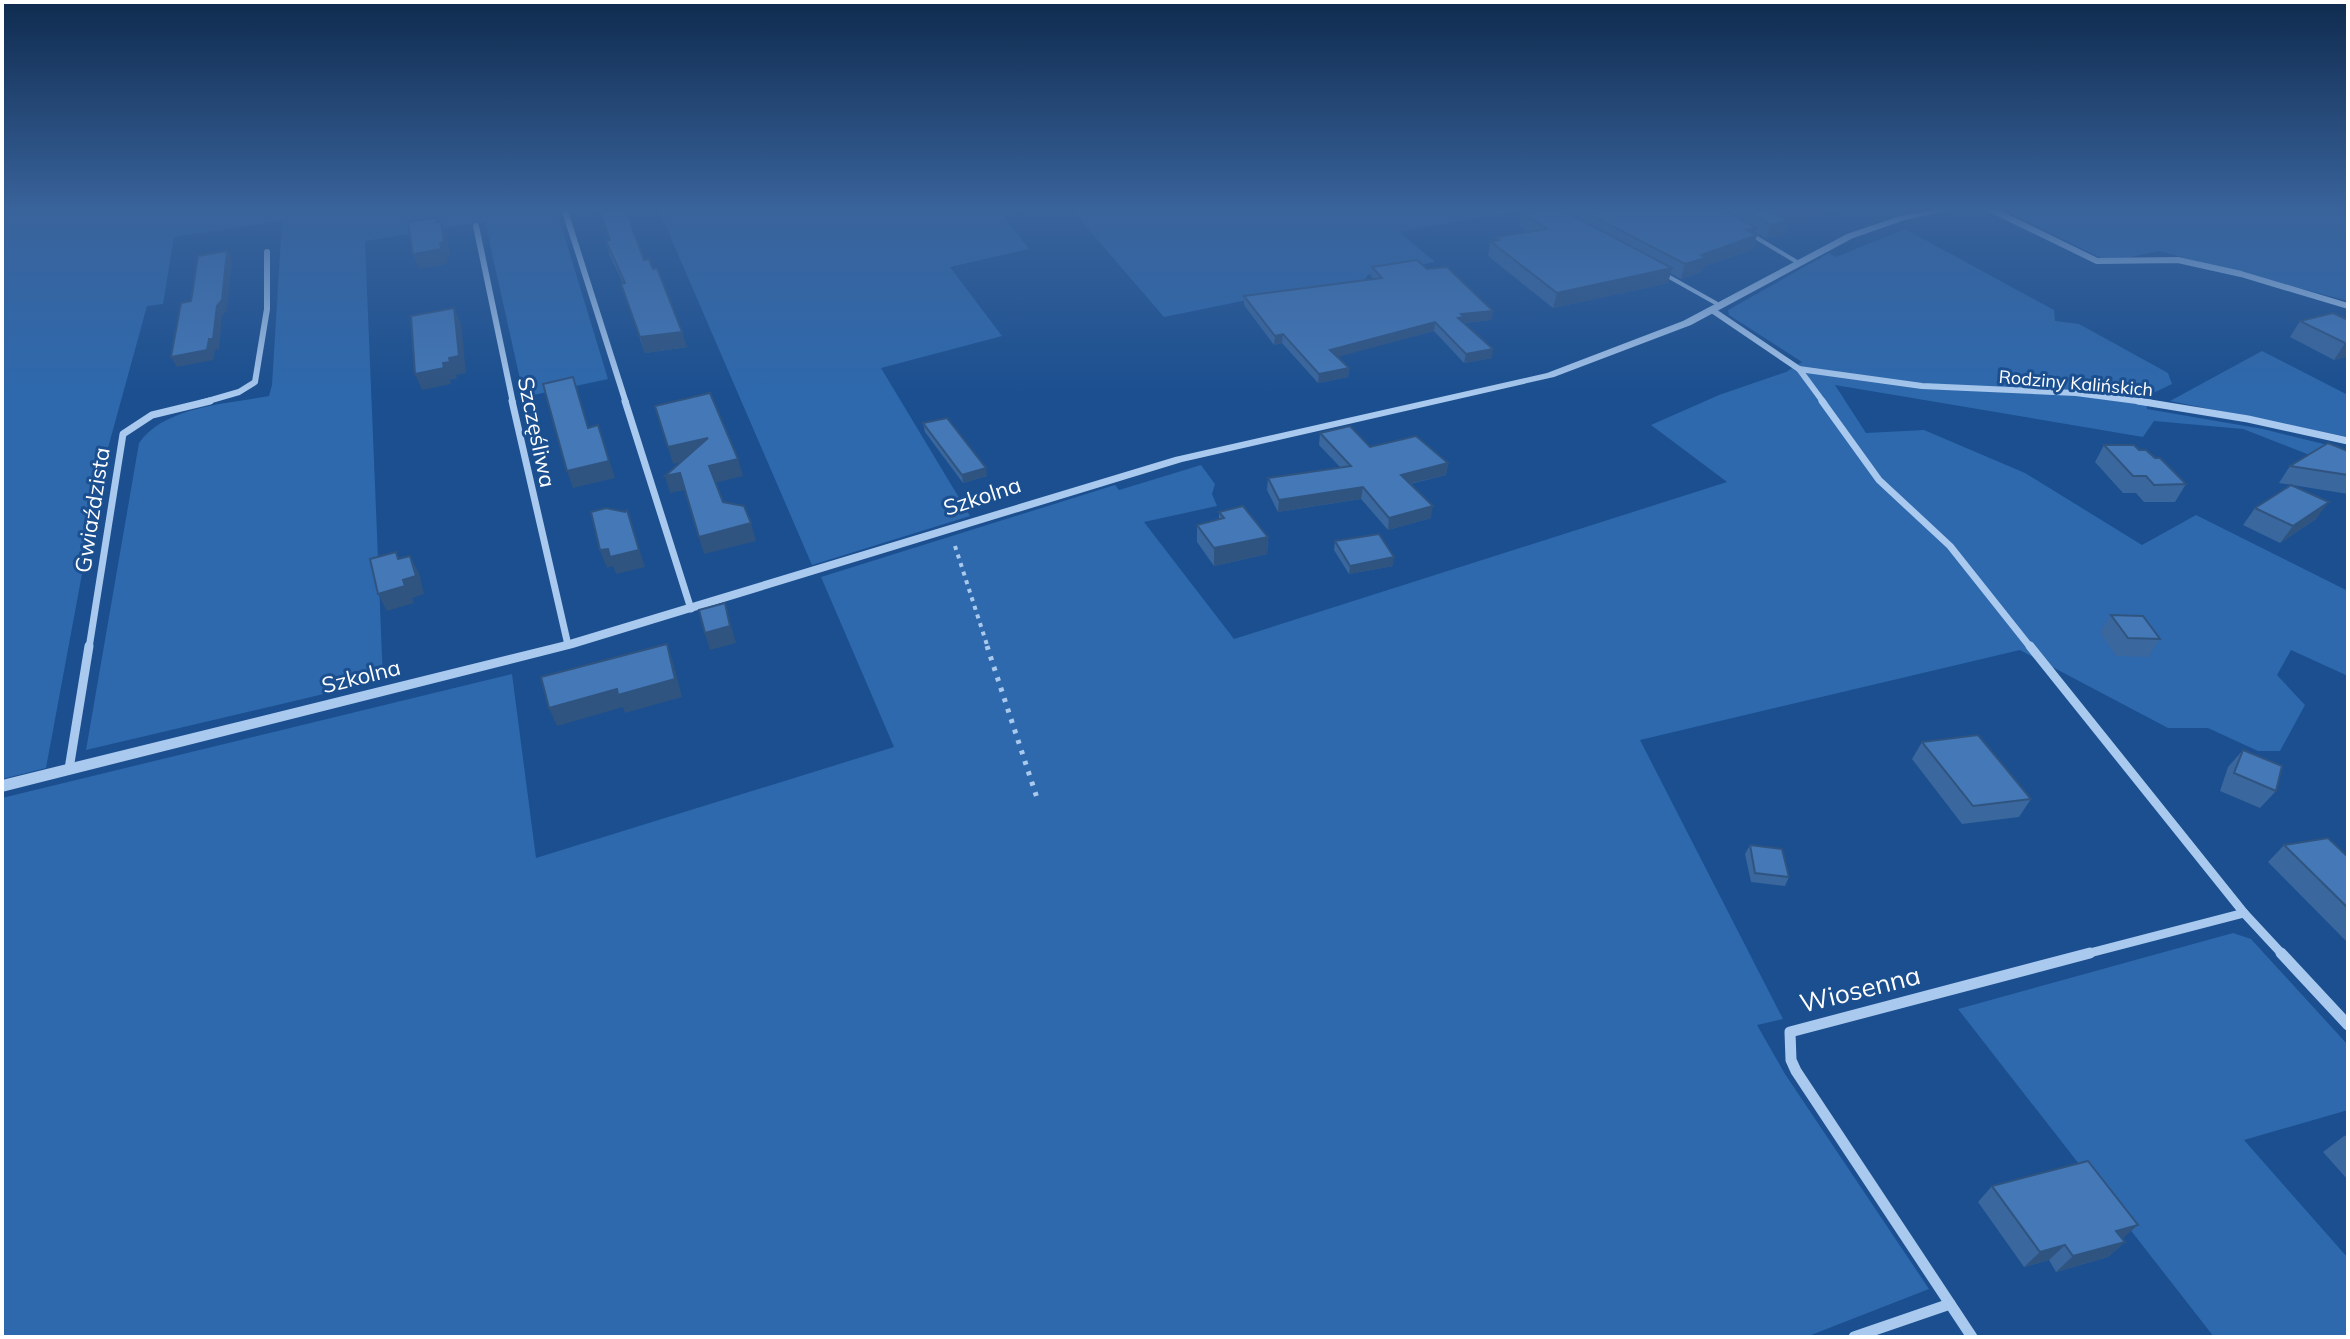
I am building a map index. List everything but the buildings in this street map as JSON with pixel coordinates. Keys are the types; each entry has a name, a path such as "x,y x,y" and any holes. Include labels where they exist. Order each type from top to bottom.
{"street":[{"name":"Gwiaździsta","path":"69,769 123,434 136,422 160,411 226,399 255,382 267,309 267,270"},
{"name":"Szczęśliwa","path":"485,270 533,502 568,645"},
{"path":"584,270 691,609"},
{"name":"Szkolna","path":"2,786 568,645 1193,455 1550,375 1687,323 1782,270"},
{"path":"2217,270 2348,306"},
{"path":"1716,308 1799,369 1879,480 1942,538 1971,571 2244,913 2348,1025"},
{"name":"Rodziny Kalińskich","path":"1799,369 1922,386 2076,393 2248,419 2348,441"},
{"name":"Wiosenna","path":"1972,1337 1796,1071 1789,1050 1790,1032 2244,913"},
{"path":"1854,1337 1950,1304"}],"lane":[{"path":"1657,270 1716,308"}],"path":[{"path":"950,529 1037,798"}],"shaded area":[{"path":"2,270 169,270 163,304 147,306 100,477 46,768 2,779"},
{"path":"279,270 366,270 383,680 86,750 139,443 164,421 180,414 269,396"},
{"path":"496,270 575,270 608,379 524,397"},
{"path":"685,270 953,270 1002,336 881,368 970,516 812,565"},
{"path":"1124,270 1391,270 1368,275 1362,283 1262,297 1164,317"},
{"path":"1798,270 1981,270 2054,310 2055,321 2079,324 2168,373 2172,384 2145,397 2147,409 2263,429 2348,450 2348,470 2243,429 2154,421 2143,437 1835,385 1866,433 1924,430 2025,473 2142,545 2196,515 2348,591 2348,676 2291,650 2277,675 2305,705 2280,751 2258,751 2208,728 2168,728 2020,650 1640,740 1783,1019 1757,1025 1785,1074 1929,1289 1806,1337 2,1337 2,798 512,674 536,858 894,747 821,577 1115,485 1119,490 1201,465 1215,484 1212,494 1217,506 1144,522 1234,639 1727,482 1651,425 1719,395 1786,372 1802,362 1729,315 1728,310"},
{"path":"2233,270 2348,270 2348,301"},
{"path":"2262,351 2348,395 2348,437 2170,401"},
{"path":"2233,933 2251,939 2348,1045 2348,1110 2244,1140 2348,1258 2348,1337 2214,1337 1958,1009"}]}
